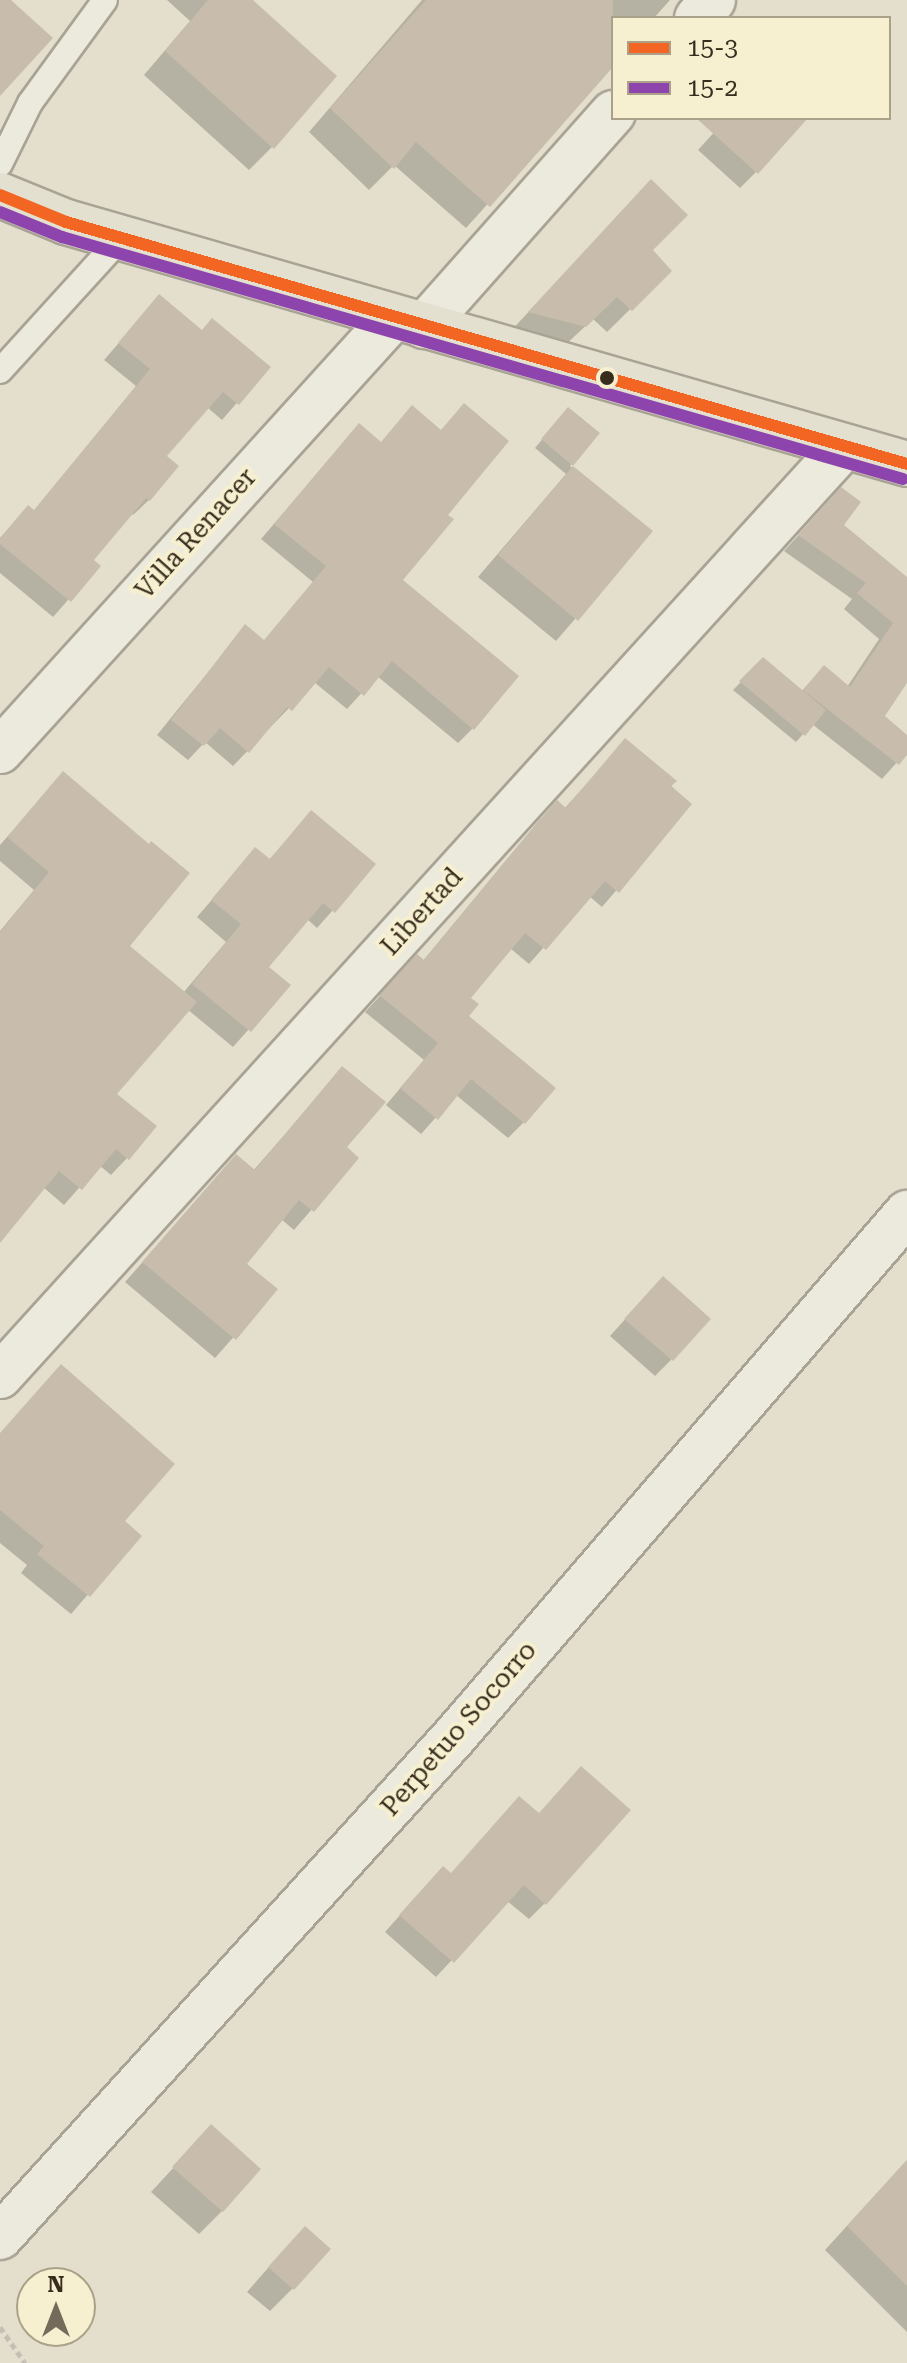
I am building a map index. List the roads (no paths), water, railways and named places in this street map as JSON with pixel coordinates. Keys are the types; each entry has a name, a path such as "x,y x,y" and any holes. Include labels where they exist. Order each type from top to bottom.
{"main road":[{"path":"0,195 66,222 907,464"}],"street":[{"path":"699,16 713,0"},
{"name":"Villa Renacer","path":"0,751 408,322 611,115"},
{"name":"Libertad","path":"0,1376 843,448"},
{"name":"Perpetuo Socorro","path":"0,2237 454,1737 907,1213"}],"lane":[{"path":"0,164 30,103 105,0"},
{"path":"5,361 121,238"}]}
